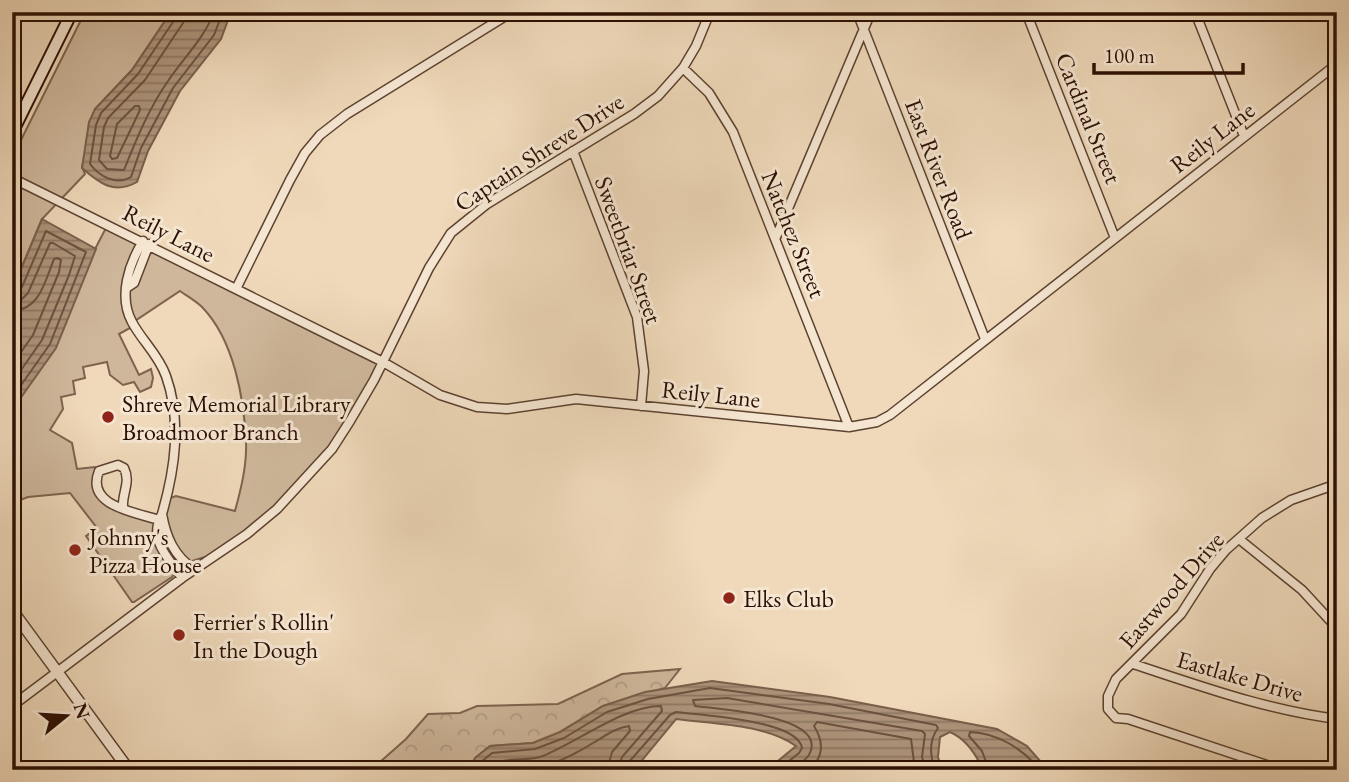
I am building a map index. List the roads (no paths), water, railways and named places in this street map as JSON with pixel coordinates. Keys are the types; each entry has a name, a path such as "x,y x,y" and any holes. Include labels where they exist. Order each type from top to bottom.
{"main road":[{"path":"12,133 72,12"}],"street":[{"path":"236,289 290,180 305,153 320,135 346,114 512,12"},
{"name":"Captain Shreve Drive","path":"12,705 194,569 247,534 302,483 332,449 363,401 429,268 452,233 487,204 648,104 683,68 696,46 710,12"},
{"name":"East River Road","path":"857,12 985,339"},
{"path":"776,237 871,12"},
{"name":"Cardinal Street","path":"1027,12 1115,238"},
{"path":"1195,12 1244,136"},
{"name":"Reily Lane","path":"12,178 146,242 383,362 440,395 477,407 507,409 576,399 849,427 877,422 890,415 1337,64"},
{"name":"Natchez Street","path":"683,68 709,93 724,115 776,237 849,427"},
{"name":"Sweetbriar Street","path":"573,151 636,317 644,371 641,406"},
{"path":"146,242 130,268 125,303 132,323 154,350 166,377 176,425 172,481 156,528 161,548 182,578"},
{"path":"123,507 128,483 124,468 118,466 99,471 96,478 100,496 107,503 161,517"},
{"name":"Eastwood Drive","path":"1282,770 1113,716 1107,705 1110,687 1181,614 1216,561 1262,518 1291,499 1337,484"},
{"path":"161,517 177,556 194,569"},
{"path":"1239,539 1303,590 1337,628"},
{"path":"12,610 130,770"},
{"name":"Eastlake Drive","path":"1133,664 1256,704 1287,712 1337,719"}],"water":[{"path":"171,12 231,12 221,39 180,91 148,151 137,182 129,186 107,186 82,168 89,122 95,109 132,70"},
{"path":"42,219 96,249 56,348 12,410 12,291"},
{"path":"712,681 830,697 997,729 1027,746 1048,770 983,770 970,748 950,732 940,737 938,757 942,770 859,770 854,767 845,770 767,770 796,746 754,729 676,719 634,770 470,770 475,758 490,746 533,743 560,732 603,706 645,692"}],"place":[{"name":"Shreve Memorial Library Broadmoor Branch","path":"108,417"},
{"name":"Johnny's Pizza House","path":"75,550"},
{"name":"Elks Club","path":"729,598"},
{"name":"Ferrier's Rollin' In the Dough","path":"179,635"}]}
